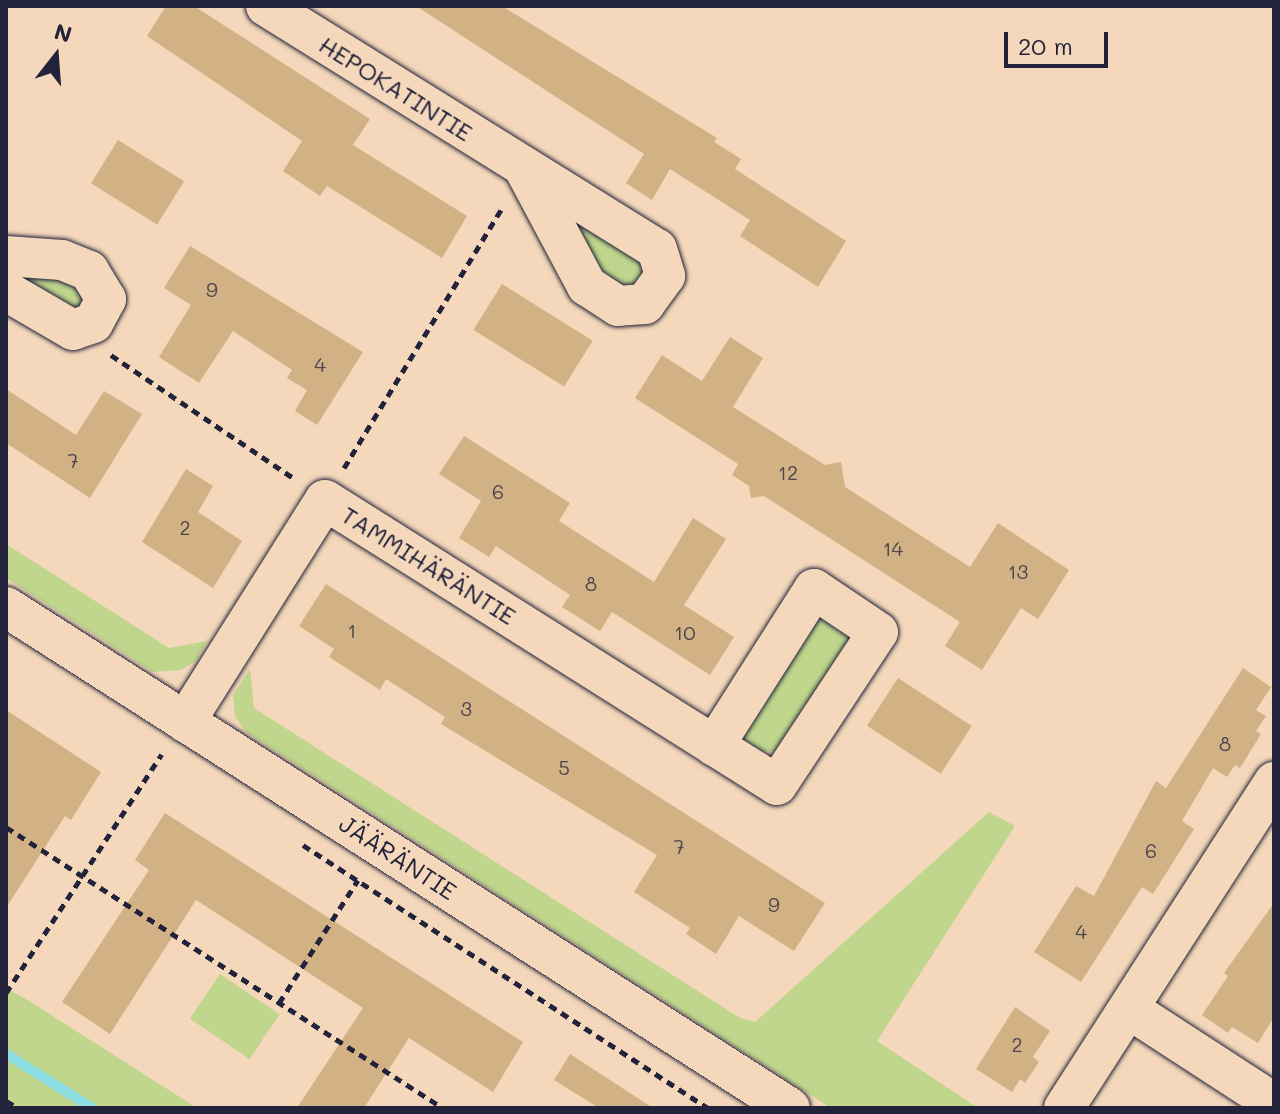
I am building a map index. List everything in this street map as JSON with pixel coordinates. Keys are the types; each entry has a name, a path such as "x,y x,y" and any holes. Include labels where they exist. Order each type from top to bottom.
{"street":[{"name":"HEPOKATINTIE","path":"266,6 525,170"},
{"path":"6,256 62,260 89,271 106,299 93,323 73,330 6,291"},
{"name":"TAMMIHÄRÄNTIE","path":"185,722 325,500 714,746 777,785 878,632 814,589 714,746"},
{"name":"JÄÄRÄNTIE","path":"6,607 790,1108"},
{"path":"1064,1108 1274,782"},
{"path":"1129,1009 1274,1103"}],"path":[{"path":"73,330 325,500 525,170"},
{"path":"149,746 175,762"},
{"path":"6,993 162,754"},
{"path":"6,827 443,1108"},
{"path":"292,838 708,1108"},
{"path":"279,1003 358,880"},
{"path":"424,1108 429,1100"},
{"path":"6,1101 18,1108"}],"green space":[{"path":"575,213 646,262 641,288 615,291 573,240"},
{"path":"6,269 77,277 90,302 68,314"},
{"path":"6,544 169,648 207,641 196,661 181,670 153,672 6,578"},
{"path":"820,618 849,631 852,642 784,751 755,752 743,738 747,718 808,624"},
{"path":"250,669 254,708 740,1018 755,1022 989,812 1015,826 877,1041 978,1108 831,1108 246,732 235,716 233,695"},
{"path":"220,974 280,1014 249,1059 190,1019"},
{"path":"6,988 26,999 197,1108 6,1108"}],"building":[{"path":"166,6 194,6 370,119 353,145 467,216 442,258 327,186 320,196 283,171 302,141 147,36"},
{"path":"416,6 502,6 717,138 714,142 741,159 735,169 846,241 818,287 740,236 750,220 670,169 652,200 626,183 644,154"},
{"path":"118,140 184,181 157,225 91,183"},
{"path":"190,246 363,352 317,425 295,411 307,390 287,378 292,370 233,331 199,383 159,357 191,305 164,288"},
{"path":"502,284 593,341 564,386 473,330"},
{"path":"730,337 763,358 733,407 825,465 841,462 845,487 970,567 998,523 1069,570 1038,619 1021,608 982,670 945,646 960,622 764,496 751,498 749,486 732,475 738,464 635,398 662,355 702,381"},
{"path":"6,389 76,435 104,391 142,414 90,498 6,443"},
{"path":"464,436 570,503 559,521 654,582 693,518 726,539 684,605 734,637 710,675 612,612 600,631 562,607 570,595 496,546 489,557 459,538 481,501 439,474"},
{"path":"186,469 213,486 198,512 242,541 213,588 142,542"},
{"path":"326,584 825,903 794,951 739,916 716,954 686,934 690,928 634,892 657,855 441,724 445,717 386,679 380,690 329,657 334,649 299,626"},
{"path":"1243,668 1271,687 1256,710 1266,716 1256,731 1261,734 1240,768 1235,765 1227,777 1213,768 1182,821 1194,829 1153,894 1142,887 1081,982 1034,952 1076,886 1094,896 1156,781 1166,788"},
{"path":"898,678 972,726 941,774 867,726"},
{"path":"6,710 101,772 71,820 65,816 6,908"},
{"path":"165,813 523,1042 493,1092 409,1038 364,1108 297,1108 363,1008 196,900 110,1034 62,1002 149,870 135,860"},
{"path":"1274,903 1274,1017 1258,1043 1232,1027 1228,1033 1202,1015 1228,976 1224,973"},
{"path":"1015,1007 1050,1031 1033,1057 1039,1062 1025,1083 1020,1079 1012,1092 976,1069"},
{"path":"570,1054 653,1108 599,1108 554,1080"}],"waterway":[{"path":"8,1055 92,1108"}]}
